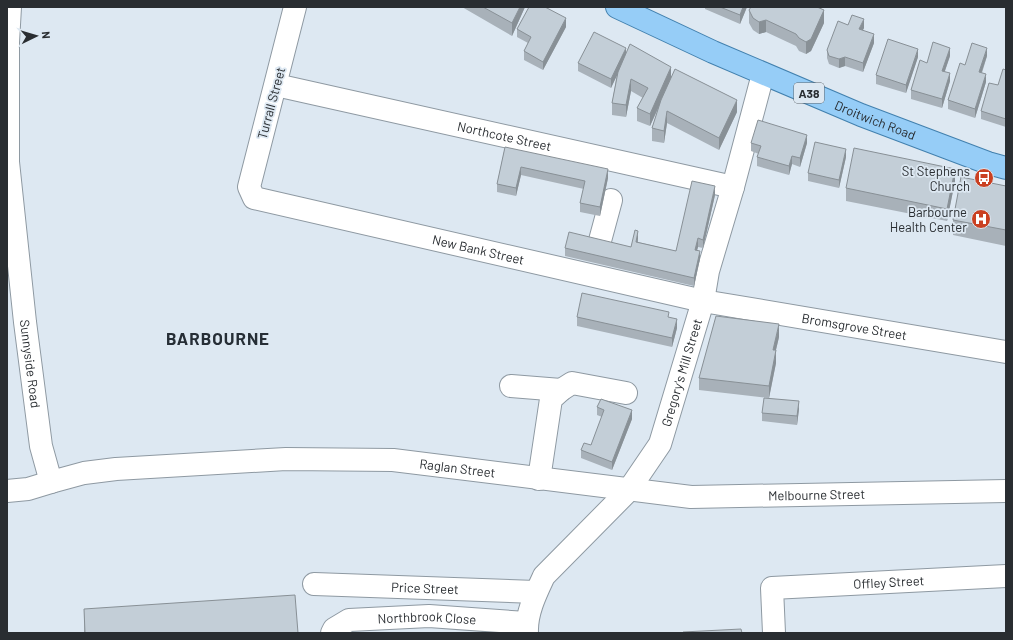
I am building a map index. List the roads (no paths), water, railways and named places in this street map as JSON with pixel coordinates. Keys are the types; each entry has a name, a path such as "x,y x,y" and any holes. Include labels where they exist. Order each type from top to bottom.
{"main road":[{"name":"Droitwich Road","path":"617,7 713,52 861,115 988,163 1006,168"}],"street":[{"name":"Sunnyside Road","path":"10,7 8,42 8,162 26,330 41,446 51,482"},
{"name":"Turrall Street","path":"254,198 249,187 295,7"},
{"name":"Gregory's Mill Street","path":"527,628 536,592 544,576 628,490 660,444 703,301 708,272 733,187 763,74"},
{"name":"Northcote Street","path":"276,85 733,187"},
{"name":"New Bank Street","path":"254,198 596,262 703,301"},
{"path":"596,262 611,200"},
{"name":"Bromsgrove Street","path":"703,301 1006,352"},
{"path":"539,479 551,399 572,383 626,393"},
{"path":"511,386 561,390"},
{"name":"Raglan Street","path":"51,482 84,474 116,469 286,459 393,460 628,490"},
{"path":"7,491 28,489 51,482"},
{"name":"Melbourne Street","path":"628,490 691,497 1006,491"},
{"name":"Offley Street","path":"774,633 772,588 1006,576"},
{"name":"Price Street","path":"314,584 536,592"},
{"name":"Northbrook Close","path":"332,633 334,629 349,620 429,616 527,628"}],"place":[{"name":"St Stephens Church","path":"984,178"},
{"name":"Barbourne Health Center","path":"981,219"}],"district":[{"name":"BARBOURNE","path":"218,338"}]}
